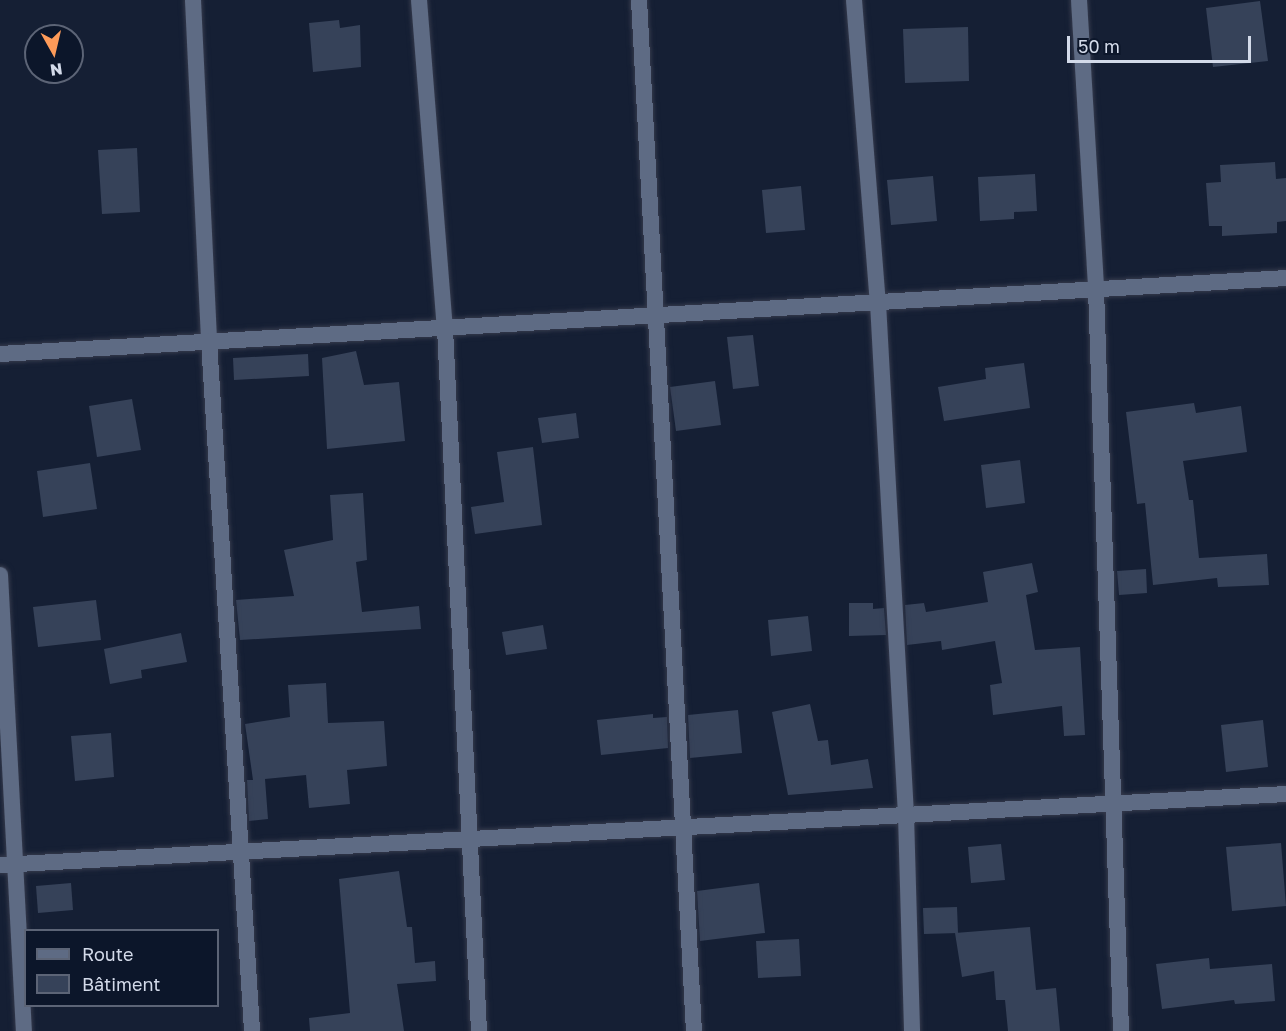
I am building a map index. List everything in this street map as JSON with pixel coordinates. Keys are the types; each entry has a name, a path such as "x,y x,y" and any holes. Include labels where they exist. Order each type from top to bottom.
{"street":[{"path":"193,0 209,341 252,1031"},
{"path":"419,0 446,328 479,1031"},
{"path":"639,0 694,1031"},
{"path":"854,0 878,303 906,815 912,1031"},
{"path":"1079,0 1096,289 1121,1031"},
{"path":"0,354 1286,278"},
{"path":"0,575 6,864 24,1031"},
{"path":"6,864 1286,794"}],"building":[{"path":"1260,1 1268,61 1213,67 1206,8"},
{"path":"339,20 340,28 360,25 361,67 313,72 309,23"},
{"path":"968,27 969,81 905,83 903,29"},
{"path":"137,148 140,212 102,214 98,150"},
{"path":"1275,162 1276,179 1286,178 1286,221 1277,222 1277,233 1222,236 1222,226 1209,226 1206,183 1221,182 1220,165"},
{"path":"1035,174 1037,211 1014,212 1014,219 980,221 978,177"},
{"path":"933,176 937,221 891,225 887,180"},
{"path":"801,186 805,230 766,233 762,190"},
{"path":"753,335 759,386 733,389 727,337"},
{"path":"356,351 364,385 399,382 405,441 327,449 322,358"},
{"path":"308,354 309,376 234,380 233,358"},
{"path":"1024,363 1030,408 944,421 938,387 986,379 985,368"},
{"path":"715,381 721,425 676,431 670,387"},
{"path":"132,399 141,450 97,457 89,406"},
{"path":"1194,403 1196,413 1241,406 1247,452 1183,461 1189,500 1193,500 1199,558 1267,554 1269,585 1218,587 1217,578 1153,585 1145,503 1137,504 1126,412"},
{"path":"576,413 579,438 542,443 538,418"},
{"path":"533,447 542,525 475,534 471,507 504,502 497,452"},
{"path":"1020,460 1025,503 986,508 981,465"},
{"path":"90,463 97,509 43,517 37,471"},
{"path":"363,493 367,560 356,562 362,612 419,606 421,629 240,640 236,600 294,596 284,550 333,540 330,495"},
{"path":"1032,563 1038,592 1026,595 1035,650 1080,647 1085,735 1064,736 1062,706 993,715 990,685 1002,683 995,641 942,650 941,641 907,645 905,605 924,603 926,612 988,602 983,572"},
{"path":"1146,569 1147,593 1119,595 1117,571"},
{"path":"96,600 101,640 38,647 33,607"},
{"path":"849,603 873,603 873,609 884,608 886,635 849,636"},
{"path":"808,616 812,651 771,656 768,620"},
{"path":"543,625 547,649 506,655 502,632"},
{"path":"181,633 187,662 141,670 142,678 110,684 104,649"},
{"path":"326,683 328,723 384,721 387,766 347,770 350,804 309,808 306,775 265,779 268,819 249,821 247,780 253,780 245,724 290,717 288,685"},
{"path":"810,704 818,741 828,740 831,765 868,759 873,788 788,795 772,712"},
{"path":"738,710 742,753 690,758 688,715"},
{"path":"653,714 653,718 667,717 668,748 601,755 597,720"},
{"path":"1263,720 1268,767 1226,772 1221,725"},
{"path":"111,733 114,777 75,781 71,736"},
{"path":"1281,843 1286,906 1232,911 1226,847"},
{"path":"1001,844 1005,880 971,883 968,847"},
{"path":"399,871 407,927 412,927 415,963 435,961 436,981 397,984 404,1031 310,1031 309,1018 350,1013 339,879"},
{"path":"71,883 73,910 38,913 36,886"},
{"path":"759,883 765,933 700,941 697,891"},
{"path":"957,907 958,933 924,934 923,908"},
{"path":"1030,927 1036,990 1056,988 1060,1031 1008,1031 1005,1000 996,1000 994,971 962,977 955,933"},
{"path":"799,939 801,976 758,978 756,941"},
{"path":"1209,958 1210,969 1272,964 1275,1001 1235,1004 1234,1000 1162,1009 1156,964"}]}
